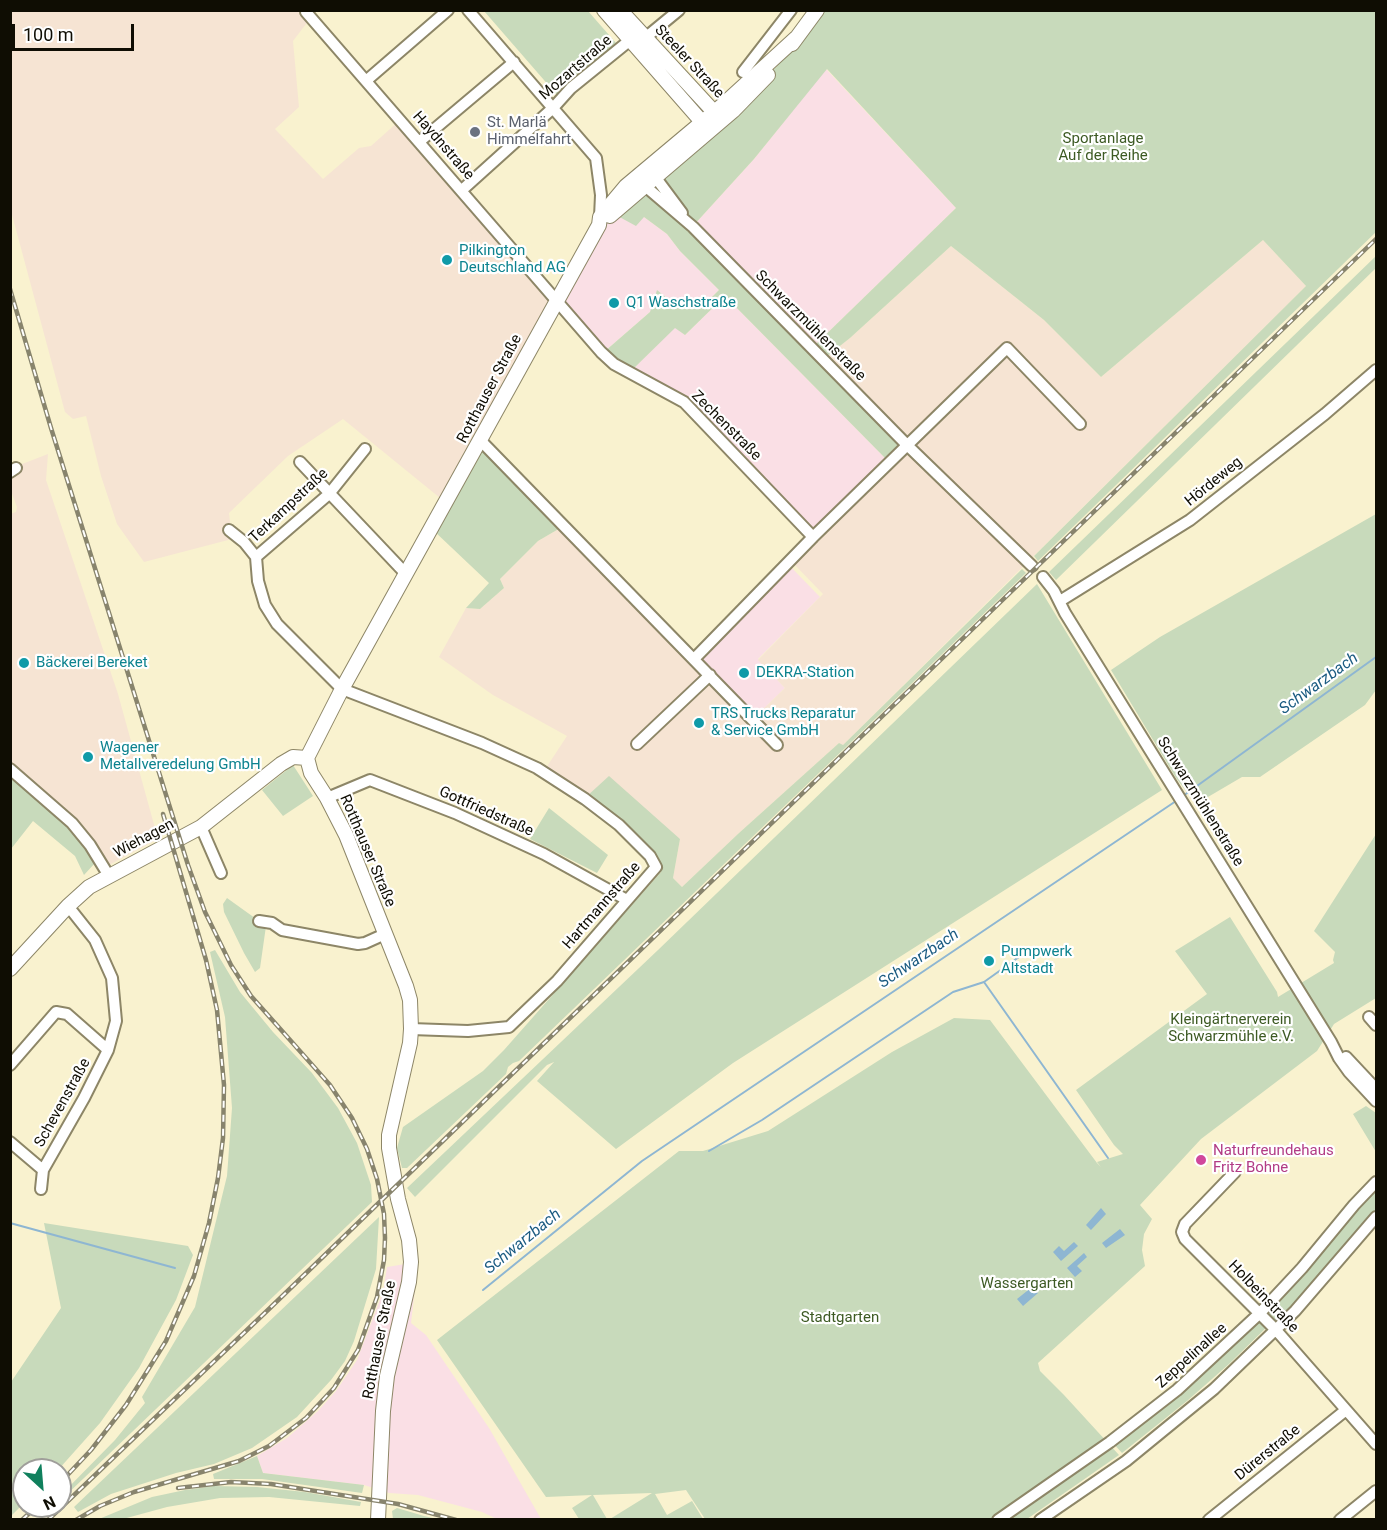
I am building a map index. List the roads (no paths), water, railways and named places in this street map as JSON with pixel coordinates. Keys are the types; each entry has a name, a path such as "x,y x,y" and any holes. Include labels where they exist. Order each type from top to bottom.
{"main road":[{"name":"Steeler Straße","path":"604,10 629,41 711,120"},
{"name":"Steeler Straße","path":"620,10 711,120"},
{"path":"711,120 768,75 818,10"},
{"name":"Rotthauser Straße","path":"378,1520 386,1388 409,1282 411,1262 409,1240 398,1199 389,1148 389,1136 411,1029 410,1000 346,835 311,773 307,758 342,688 481,441 599,221 626,186 642,171 711,120"},
{"name":"Rotthauser Straße","path":"599,221 650,182 711,120"},
{"name":"Wiehagen","path":"10,969 68,906 89,887 201,827 280,764 293,757 307,758"}],"street":[{"path":"367,80 448,10"},
{"path":"468,10 597,158 601,195 599,221"},
{"path":"645,39 679,10"},
{"path":"743,72 791,10"},
{"name":"Haydnstraße","path":"306,12 557,300"},
{"name":"Mozartstraße","path":"462,189 553,108 571,88 629,41"},
{"path":"419,142 514,62"},
{"name":"Schwarzmühlenstraße","path":"642,171 693,227 907,445 1032,566"},
{"name":"Zechenstraße","path":"557,300 614,364 684,402 813,537"},
{"path":"694,659 813,537 1006,348 1080,424"},
{"name":"Hördeweg","path":"1060,601 1190,520 1377,370"},
{"path":"481,441 777,745"},
{"name":"Terkampstraße","path":"256,557 329,494 365,449"},
{"path":"300,462 406,574"},
{"path":"229,530 244,542 256,557 258,581 265,605 277,624 342,688"},
{"name":"Schwarzmühlenstraße","path":"1044,577 1349,1072 1377,1101"},
{"path":"637,744 710,675"},
{"name":"Hartmannstraße","path":"342,688 537,768 585,799 619,825 650,856 656,867 557,981 509,1027 468,1030 411,1029"},
{"path":"10,769 72,823 90,845 109,876"},
{"name":"Gottfriedstraße","path":"327,798 370,780 455,813 544,854 627,900"},
{"path":"201,827 220,873"},
{"name":"Schevenstraße","path":"41,1189 43,1170 108,1050 116,1021 112,978 95,940 68,906"},
{"path":"259,921 272,923 282,930 358,944 386,934"},
{"name":"Schevenstraße","path":"10,1065 56,1012 67,1014 108,1050"},
{"name":"Schwarzmühlenstraße","path":"1331,1042 1377,1089"},
{"name":"Schevenstraße","path":"10,1142 43,1170"},
{"name":"Holbeinstraße","path":"1235,1172 1185,1224 1182,1232 1185,1239 1276,1330 1377,1444"},
{"name":"Zeppelinallee","path":"998,1520 1102,1449 1177,1390 1260,1313 1302,1268 1354,1205 1377,1182"},
{"path":"1040,1520 1126,1461 1214,1389 1276,1330 1322,1281 1377,1216"},
{"name":"Dürerstraße","path":"1209,1520 1346,1410"},
{"path":"1340,1520 1377,1491"}],"water":[{"path":"1101,1208 1106,1214 1091,1230 1086,1225"},
{"path":"1120,1229 1125,1235 1106,1248 1102,1243"},
{"path":"1074,1242 1078,1246 1061,1261 1053,1252 1059,1246 1064,1251"},
{"path":"1084,1253 1087,1257 1077,1266 1082,1271 1075,1277 1067,1268"},
{"path":"1032,1287 1038,1293 1023,1306 1017,1299"}],"waterway":[{"name":"Schwarzbach","path":"1183,796 1376,657"},
{"name":"Schwarzbach","path":"483,1290 642,1161 1176,801"},
{"path":"709,1151 762,1120 953,992 984,982 1019,957"},
{"path":"984,982 1108,1158"},
{"name":"Schwarzbach","path":"10,1223 175,1268"}],"railway":[{"path":"48,1520 1376,239"},
{"path":"10,289 51,428 188,865 205,912 231,965 251,996 330,1085 352,1118 367,1149 377,1179 384,1214 384,1260 377,1297 358,1350 334,1388 306,1418 269,1446 239,1461 134,1492 100,1506 76,1520"},
{"path":"72,1470 126,1405 166,1341 194,1276 209,1223 218,1178 223,1138 224,1085 217,1010 206,960 163,814"},
{"path":"178,1488 231,1482 271,1484 398,1504 456,1520"}],"place":[{"name":"St. Marlä Himmelfahrt","path":"475,132"},
{"name":"Pilkington Deutschland AG","path":"447,260"},
{"name":"Q1 Waschstraße","path":"614,303"},
{"name":"Bäckerei Bereket","path":"24,663"},
{"name":"DEKRA-Station","path":"744,673"},
{"name":"TRS Trucks Reparatur & Service GmbH","path":"699,723"},
{"name":"Wagener Metallveredelung GmbH","path":"88,757"},
{"name":"Pumpwerk Altstadt","path":"989,961"},
{"name":"Naturfreundehaus Fritz Bohne","path":"1201,1160"}],"park label":[{"name":"Sportanlage Auf der Reihe","path":"1103,148"},
{"name":"Kleingärtnerverein Schwarzmühle e.V.","path":"1231,1028"},
{"name":"Wassergarten","path":"1027,1284"},
{"name":"Stadtgarten","path":"840,1318"}]}
